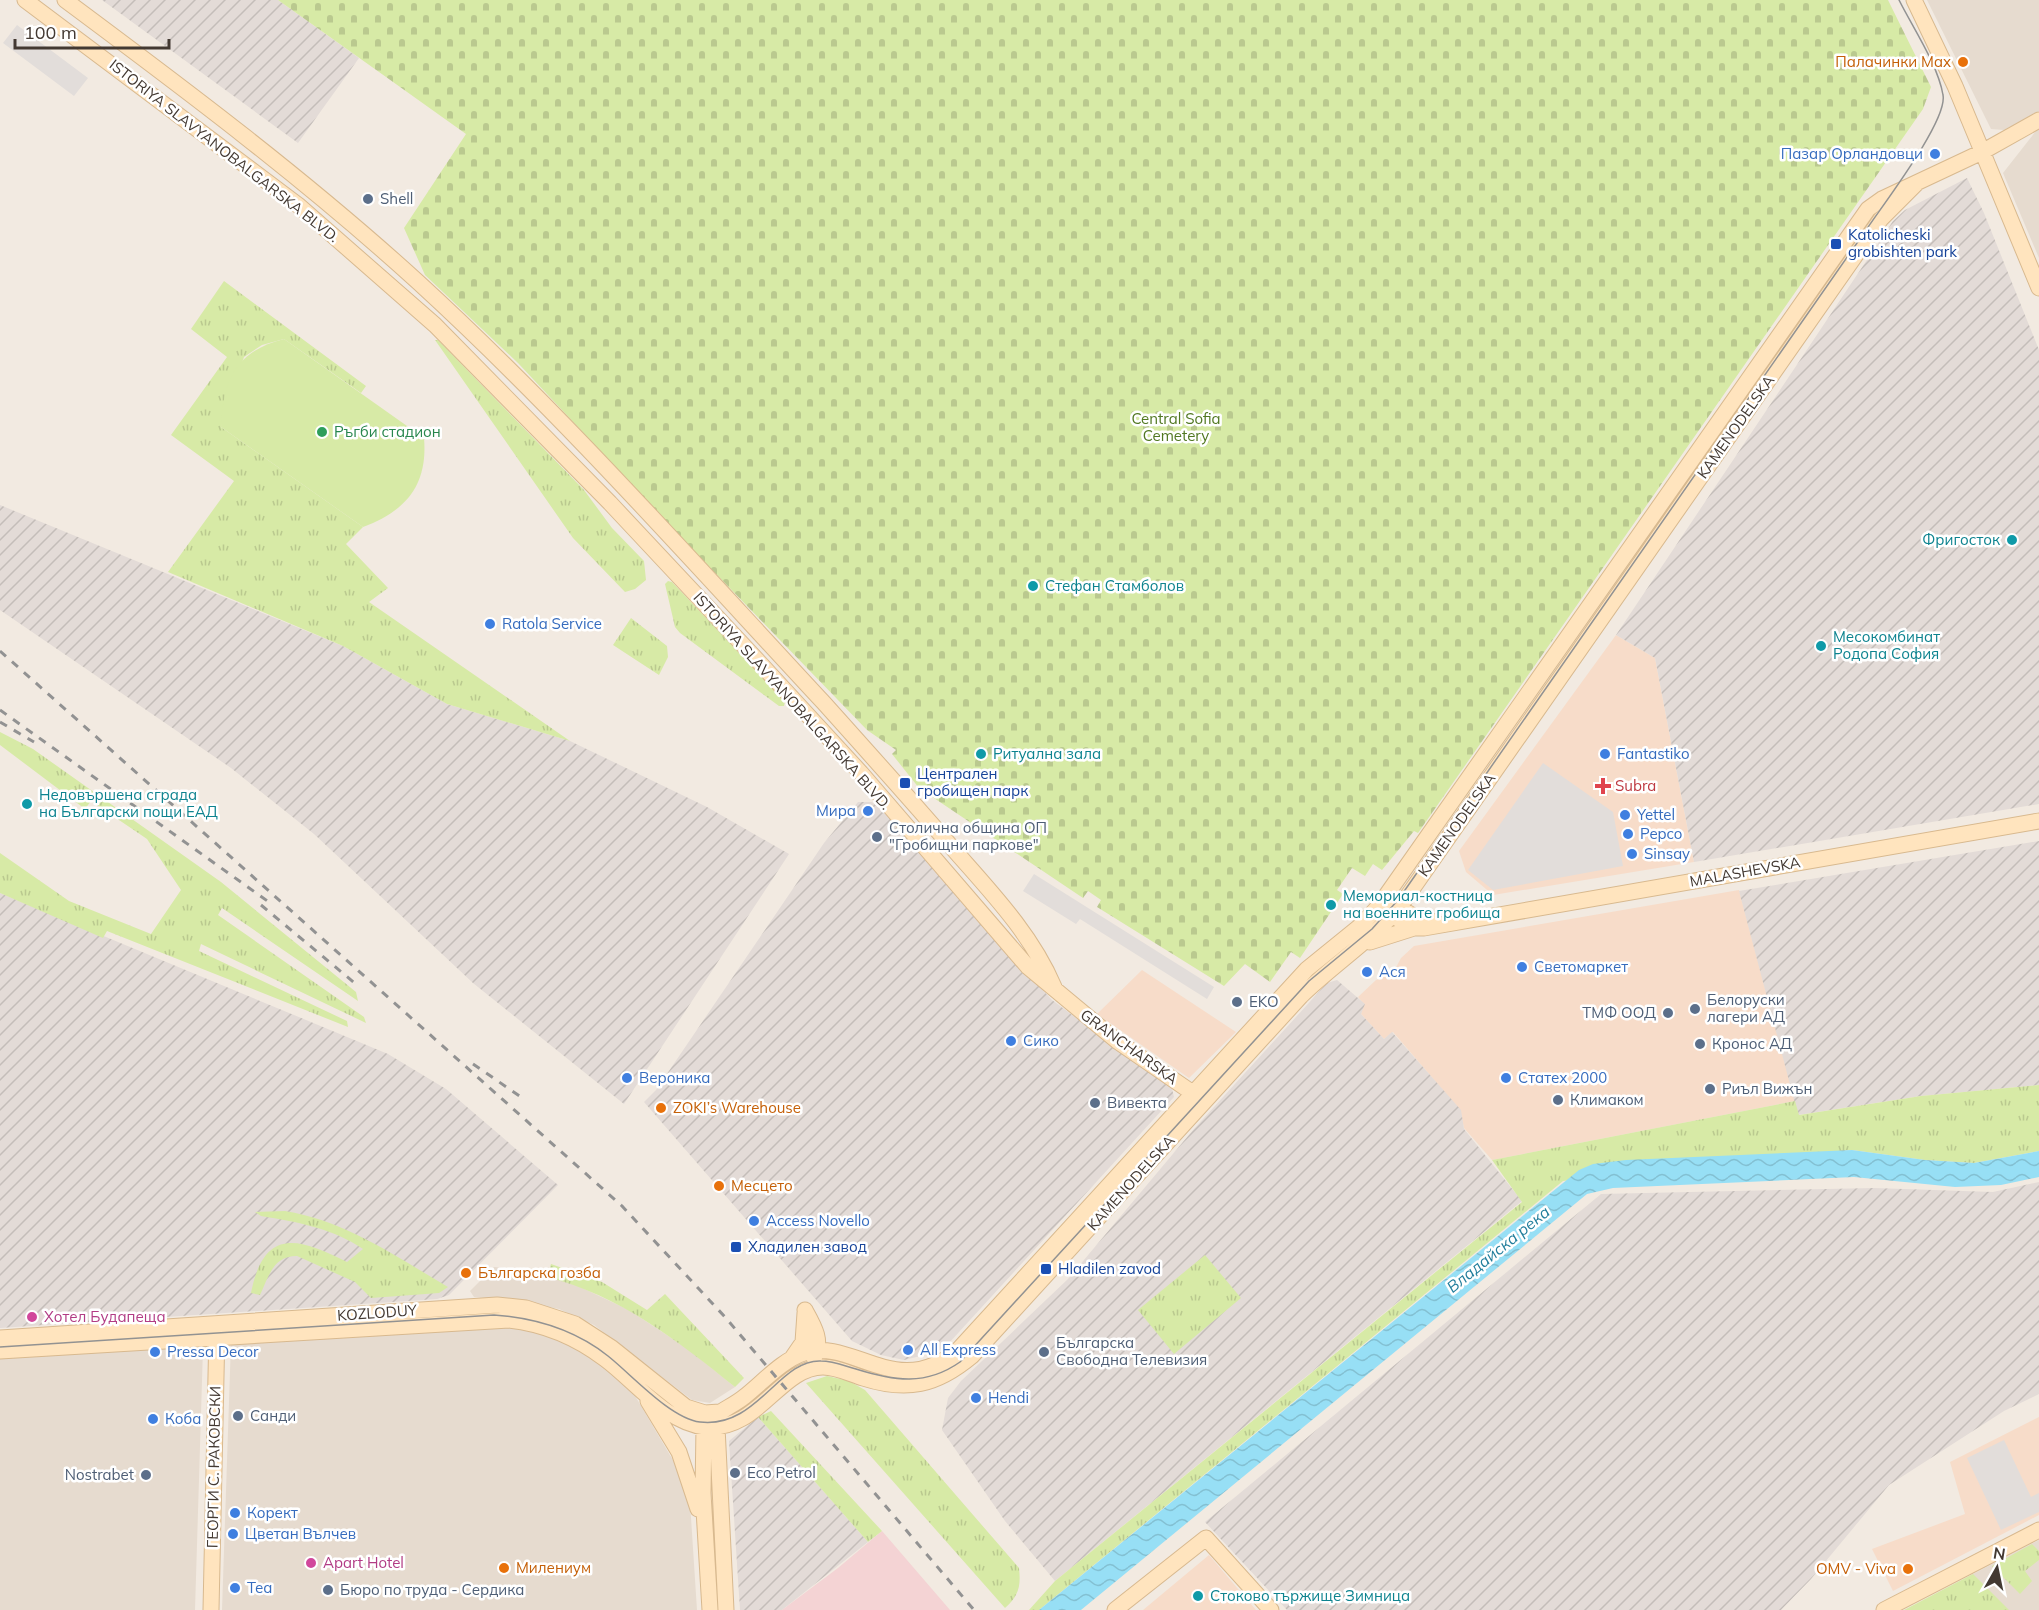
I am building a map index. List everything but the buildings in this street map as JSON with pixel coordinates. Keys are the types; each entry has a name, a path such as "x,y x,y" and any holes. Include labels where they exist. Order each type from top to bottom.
{"main road":[{"name":"ISTORIYA SLAVYANOBALGARSKA BLVD.","path":"25,0 298,204 375,271 498,387 668,565 861,774 1019,957 1055,990"},
{"name":"ISTORIYA SLAVYANOBALGARSKA BLVD.","path":"65,0 286,168 417,281 508,368 684,552 873,757 996,897 1038,954 1055,990"},
{"path":"1914,0 1956,86 2039,288"},
{"name":"KAMENODELSKA","path":"802,1372 826,1367 897,1386 938,1380 958,1367 1024,1301 1200,1098 1307,969 1360,926 1381,903 1868,209 1882,199 1982,152 2039,120"},
{"name":"KAMENODELSKA","path":"818,1351 894,1370 931,1366 950,1357 1301,996 1364,944 1395,912 1881,219 1916,184"},
{"path":"668,565 684,552"},
{"name":"MALASHEVSKA","path":"1381,903 1414,928 2039,821"},
{"path":"1417,883 1418,906 1433,922"},
{"name":"MALASHEVSKA","path":"1395,912 1433,922 1450,922"},
{"path":"1364,944 1414,928"},
{"name":"GRANCHARSKA","path":"1055,990 1118,1041 1200,1098"},
{"name":"KOZLODUY","path":"0,1351 497,1305 526,1308 553,1315 595,1335 710,1425"},
{"path":"710,1425 746,1417 802,1372 818,1351 815,1328 805,1310 803,1342 792,1359"},
{"name":"KOZLODUY","path":"0,1338 509,1320 546,1327 575,1339 603,1357 680,1419 710,1425"},
{"name":"ГЕОРГИ С. РАКОВСКИ","path":"211,1610 217,1330"},
{"path":"710,1610 705,1530 710,1425 723,1412 792,1359 805,1352 818,1351"},
{"path":"638,1386 679,1452 705,1530"},
{"path":"692,1410 705,1413 723,1412"},
{"path":"710,1425 726,1610"},
{"path":"1884,1610 2039,1530"},
{"path":"1115,1610 1206,1538 1271,1610"}],"shaded area":[{"path":"102,0 278,0 359,58 298,143"},
{"path":"1927,0 2039,0 2039,111 2004,130 1991,129"},
{"path":"17,25 88,78 74,96 3,43"},
{"path":"2039,127 2039,258 2003,173"},
{"path":"1967,178 1984,213 2039,350 2039,804 1694,862 1655,658 1616,635 1893,221 1905,210"},
{"path":"0,505 343,646 447,704 570,741 707,807 789,854 624,1104 473,983 314,834 231,768 0,610"},
{"path":"1616,635 1655,658 1694,862 1493,895 1466,872 1459,851"},
{"path":"1543,763 1613,812 1623,866 1493,890 1468,870"},
{"path":"858,802 872,802 894,822 970,912 1052,1000 1172,1089 1174,1097 949,1343 937,1352 904,1360 881,1355 852,1341 644,1102 656,1090 824,843"},
{"path":"2039,841 2039,1085 1921,1096 1798,1115 1739,891"},
{"path":"1034,874 1214,987 1207,999 1080,919 1076,924 1023,891"},
{"path":"1739,890 1795,1101 1492,1160 1464,1128 1460,1110 1393,1032 1384,1039 1361,1014 1364,1004 1358,997 1376,980 1393,973 1401,958 1414,946"},
{"path":"0,893 388,1054 446,1089 558,1185 449,1295 437,1299 0,1328"},
{"path":"1142,970 1236,1032 1189,1078 1097,1014"},
{"path":"1337,980 1365,1004 1361,1014 1384,1039 1392,1032 1461,1110 1464,1129 1522,1201 1055,1581 1005,1521 942,1430 948,1398 961,1381 1068,1279 1193,1130 1327,983"},
{"path":"2039,1182 2039,1394 2004,1411 1889,1485 1811,1579 1781,1610 1287,1610 1205,1522 1601,1194 1874,1188 1993,1192"},
{"path":"494,1267 515,1269 574,1284 629,1310 688,1349 735,1387 710,1403 692,1400 594,1325 559,1309 511,1300 474,1297 470,1291"},
{"path":"458,1325 536,1329 580,1349 615,1373 634,1394 684,1479 690,1502 697,1610 222,1610 231,1342"},
{"path":"196,1344 203,1348 195,1610 0,1610 0,1354"},
{"path":"758,1417 868,1542 782,1610 740,1610 729,1441"},
{"path":"2039,1417 2039,1515 1893,1591 1872,1549 1965,1514 1950,1462"},
{"path":"2004,1440 2031,1497 2039,1493 2039,1512 2001,1530 1967,1458"},
{"path":"882,1531 950,1610 782,1610 838,1568"},
{"path":"2039,1540 2039,1610 1912,1610 1973,1574"},
{"name":"Стоково тържище Зимница","path":"1209,1555 1256,1610 1143,1610"}],"green space":[{"name":"Central Sofia Cemetery","path":"278,0 1888,0 1931,87 1923,109 1418,833 1414,831 1382,870 1373,864 1365,876 1352,868 1337,890 1343,894 1300,958 1291,952 1270,982 1245,964 1224,986 1097,907 1101,900 1088,891 1083,898 919,788 892,754 896,750 867,730 690,547 518,363 425,275 404,228 466,134"},
{"path":"224,281 366,386 361,393 284,339 262,345 244,357 221,427 363,527 346,544 388,588 369,602 570,741 447,704 343,646 168,572 234,481 171,435 227,357 191,329"},
{"name":"Ръгби стадион","path":"284,339 424,438 424,455 418,483 402,504 378,521 363,527 221,427 225,395 235,370 254,351"},
{"path":"435,340 438,340 584,490 612,528 644,561 646,580 635,589 625,592 573,538"},
{"path":"668,581 672,582 785,701 784,706 779,706 680,633 675,627 665,584"},
{"path":"631,618 667,646 668,657 659,675 613,645"},
{"path":"0,732 33,749 221,882 356,992 358,1001 222,908 218,915 364,1017 366,1023 201,944 199,951 347,1021 348,1027 107,931 103,938 0,893 0,853 69,901 151,934 181,890 147,839 91,801 85,809 0,745"},
{"path":"2039,1085 2039,1151 1974,1163 1925,1160 1852,1150 1786,1155 1563,1181 1039,1610 1029,1610 1055,1581 1522,1202 1492,1160 1795,1101 1799,1115 1921,1096"},
{"path":"285,1211 349,1231 448,1287 439,1293 371,1298 355,1282 297,1256 282,1259 277,1263 269,1274 260,1295 251,1293 257,1272 265,1257 274,1248 286,1243 299,1243 313,1247 347,1262 363,1249 327,1231 261,1216 255,1212"},
{"path":"1205,1255 1241,1298 1174,1354 1138,1310"},
{"path":"551,1264 602,1282 647,1310 665,1294 744,1378 735,1387 647,1321 599,1295 547,1277"},
{"path":"827,1376 849,1381 865,1390 1019,1568 1018,1590 1005,1608 806,1383"},
{"path":"771,1411 882,1531 868,1542 758,1417"},
{"path":"2032,1544 2039,1551 2039,1560 2025,1571 2032,1581 2020,1594 1992,1566"},
{"path":"1973,1574 2009,1610 1904,1610"}],"water":[{"name":"Владайска река","path":"1852,1150 1925,1160 1974,1163 2039,1151 2039,1177 2001,1185 1955,1187 1854,1177 1613,1188 1587,1194 1081,1610 1039,1610 1579,1170 1593,1164 1626,1160"}],"tram line":[{"path":"0,1347 494,1315 540,1322 569,1332 608,1356 676,1413 700,1422 720,1421 737,1415 792,1371 806,1363 830,1362 884,1376 909,1379 935,1375 960,1362 1309,981 1372,929 1398,900 1898,185 1935,124 1942,107 1943,95 1931,59 1899,0"}],"railway":[{"path":"0,651 622,1206 725,1317 974,1610"},
{"path":"0,710 273,905"},
{"path":"0,722 34,742"},
{"path":"261,905 357,985"},
{"path":"473,1064 521,1097"}],"place":[{"name":"Палачинки Max","path":"1963,62"},
{"name":"Пазар Орландовци","path":"1935,154"},
{"name":"Shell","path":"368,199"},
{"name":"Katolicheski grobishten park","path":"1836,244"},
{"name":"Ръгби стадион","path":"322,432"},
{"name":"Фригосток","path":"2012,540"},
{"name":"Стефан Стамболов","path":"1033,586"},
{"name":"Ratola Service","path":"490,624"},
{"name":"Месокомбинат Родопа София","path":"1821,646"},
{"name":"Ритуална зала","path":"981,754"},
{"name":"Fantastiko","path":"1605,754"},
{"name":"Централен гробищен парк","path":"905,783"},
{"name":"Subra","path":"1603,786"},
{"name":"Недовършена сграда на Български пощи ЕАД","path":"27,804"},
{"name":"Мира","path":"868,811"},
{"name":"Yettel","path":"1625,815"},
{"name":"Pepco","path":"1628,834"},
{"name":"Столична община ОП \"Гробищни паркове\"","path":"877,837"},
{"name":"Sinsay","path":"1632,854"},
{"name":"Мемориал-костница на военните гробища","path":"1331,905"},
{"name":"Светомаркет","path":"1522,967"},
{"name":"Ася","path":"1367,972"},
{"name":"EKO","path":"1237,1002"},
{"name":"Белоруски лагери АД","path":"1695,1009"},
{"name":"ТМФ ООД","path":"1668,1013"},
{"name":"Сико","path":"1011,1041"},
{"name":"Кронос АД","path":"1700,1044"},
{"name":"Вероника","path":"627,1078"},
{"name":"Статех 2000","path":"1506,1078"},
{"name":"Риъл Вижън","path":"1710,1089"},
{"name":"Климаком","path":"1558,1100"},
{"name":"Вивекта","path":"1095,1103"},
{"name":"ZOKI’s Warehouse","path":"661,1108"},
{"name":"Месцето","path":"719,1186"},
{"name":"Access Novello","path":"754,1221"},
{"name":"Хладилен завод","path":"736,1247"},
{"name":"Hladilen zavod","path":"1046,1269"},
{"name":"Българска гозба","path":"466,1273"},
{"name":"Хотел Будапеща","path":"32,1317"},
{"name":"All Express","path":"908,1350"},
{"name":"Pressa Decor","path":"155,1352"},
{"name":"Българска Свободна Телевизия","path":"1044,1352"},
{"name":"Hendi","path":"976,1398"},
{"name":"Санди","path":"238,1416"},
{"name":"Коба","path":"153,1419"},
{"name":"Eco Petrol","path":"735,1473"},
{"name":"Nostrabet","path":"146,1475"},
{"name":"Корект","path":"235,1513"},
{"name":"Цветан Вълчев","path":"233,1534"},
{"name":"Apart Hotel","path":"311,1563"},
{"name":"Милениум","path":"504,1568"},
{"name":"OMV - Viva","path":"1908,1569"},
{"name":"Теа","path":"235,1588"},
{"name":"Бюро по труда - Сердика","path":"328,1590"},
{"name":"Стоково тържище Зимница","path":"1198,1596"}]}
